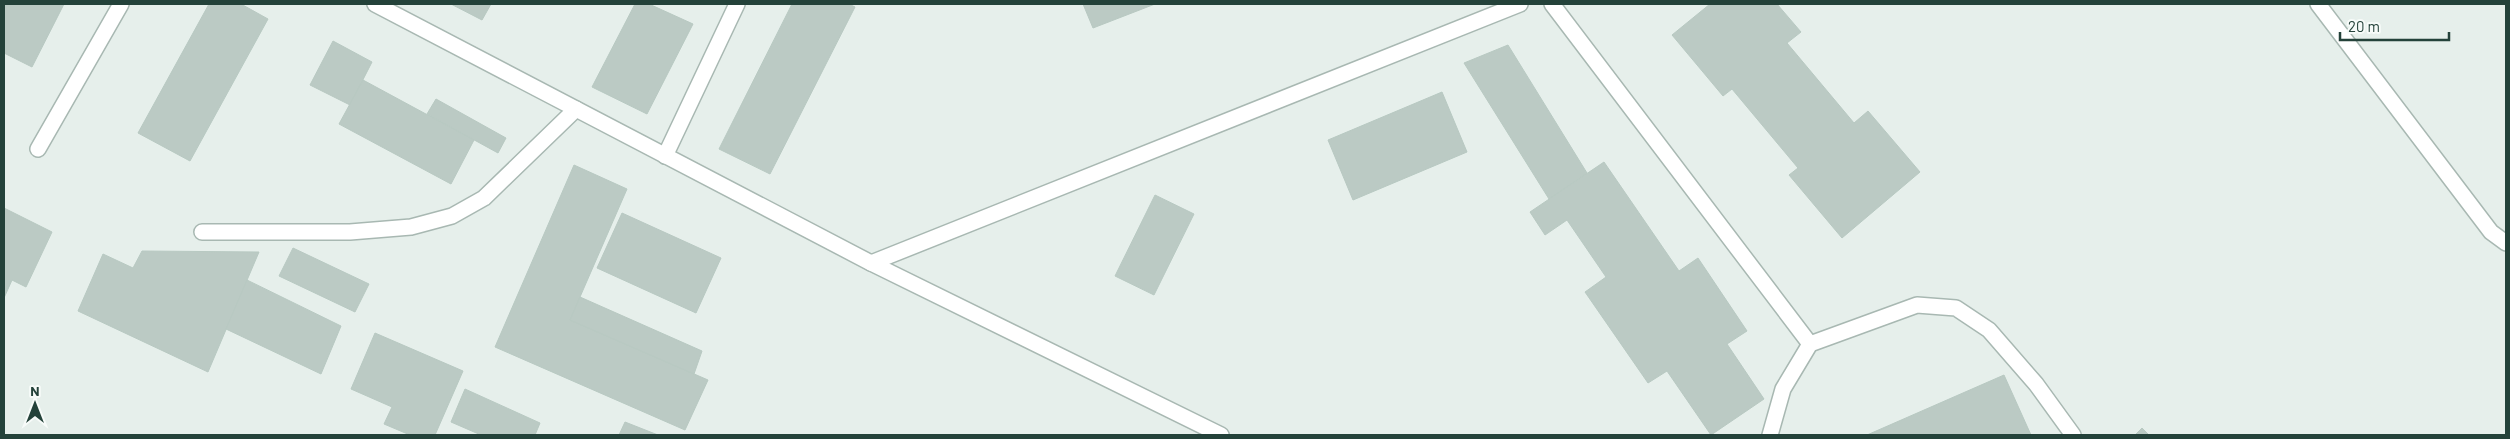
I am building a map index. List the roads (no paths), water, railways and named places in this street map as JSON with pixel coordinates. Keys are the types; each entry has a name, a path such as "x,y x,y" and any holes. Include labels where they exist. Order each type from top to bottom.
{"street":[{"path":"38,149 121,4"},
{"path":"375,4 871,263 1220,435"},
{"path":"665,156 737,4"},
{"path":"871,263 1520,4"},
{"path":"1552,4 1810,344"},
{"path":"2318,4 2491,232 2506,242"},
{"path":"202,232 350,232 411,227 452,216 484,198 576,109"},
{"path":"1770,435 1783,389 1810,344 1917,305 1956,308 1989,330 2036,384 2073,435"}]}
